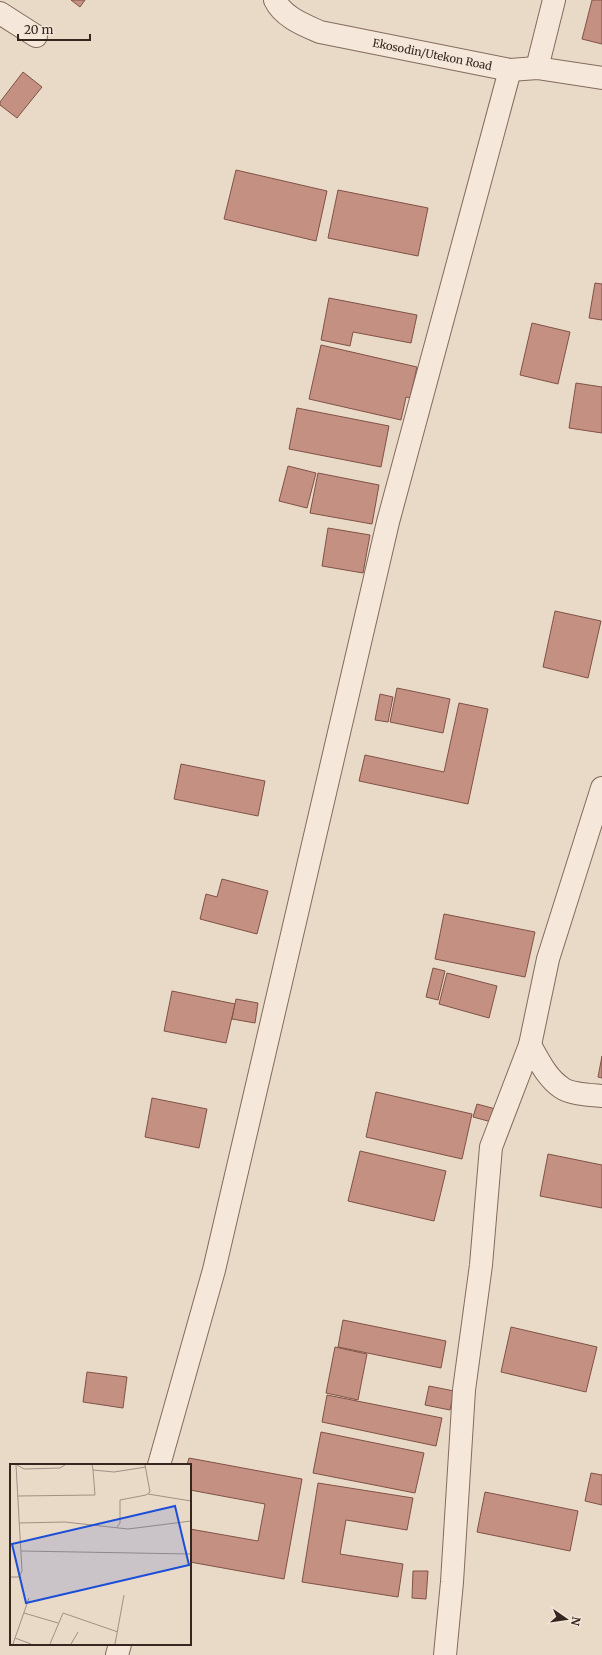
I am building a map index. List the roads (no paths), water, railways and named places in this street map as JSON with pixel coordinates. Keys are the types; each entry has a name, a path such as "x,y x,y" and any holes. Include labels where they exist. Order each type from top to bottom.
{"street":[{"name":"Ekosodin/Utekon Road","path":"275,0 278,6 296,21 320,32 510,70 537,68 602,78"},
{"path":"537,68 554,0"},
{"path":"0,13 36,36"},
{"path":"159,1464 214,1270 388,522 510,70"},
{"path":"445,1655 452,1582 464,1390 481,1265 490,1147 530,1045 548,959 602,788"},
{"path":"530,1045 546,1073 563,1089 588,1095 602,1096"},
{"path":"510,1097 546,1073"},
{"path":"117,1655 120,1645"}]}
